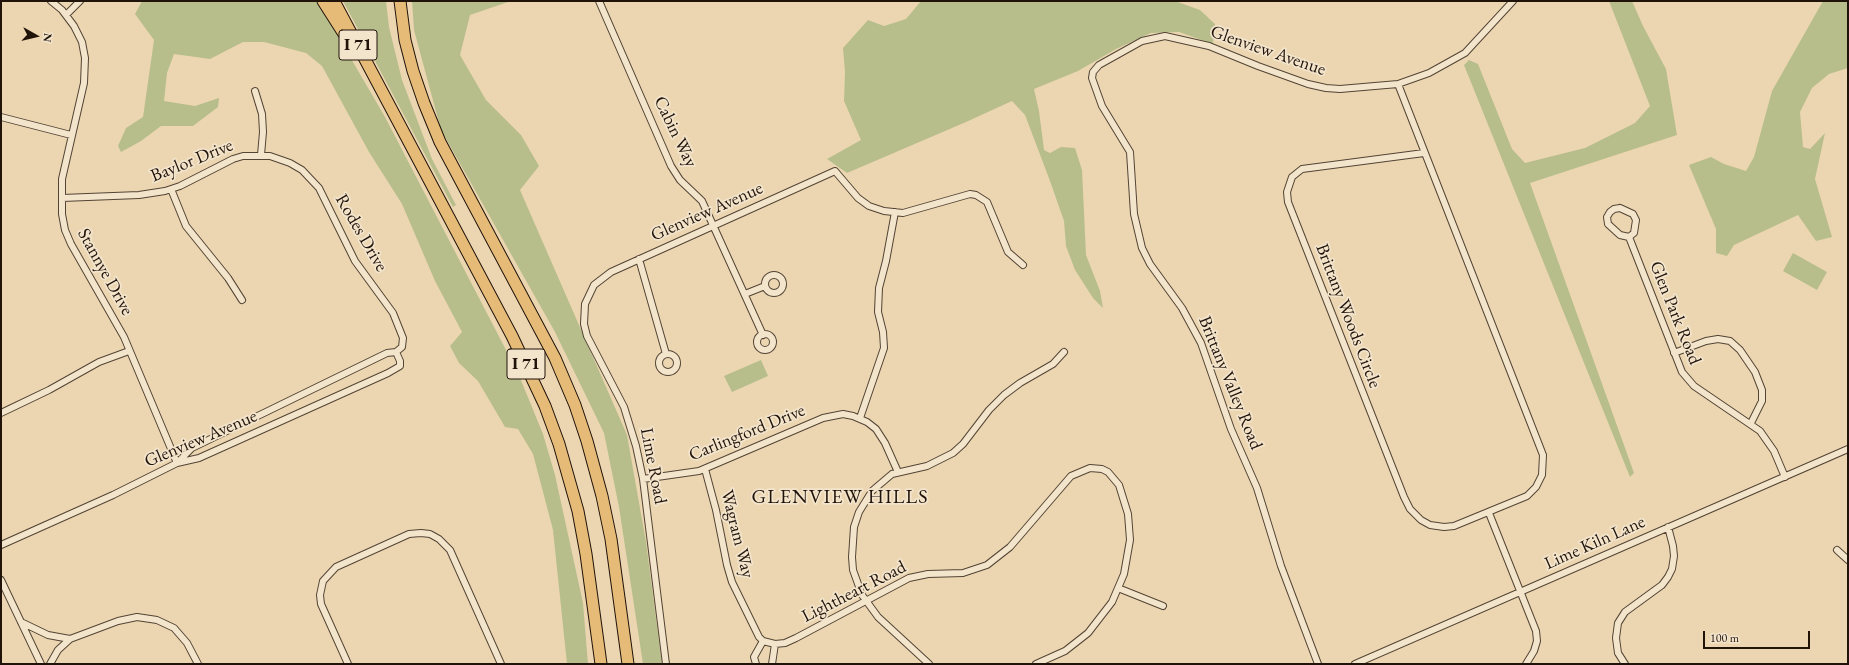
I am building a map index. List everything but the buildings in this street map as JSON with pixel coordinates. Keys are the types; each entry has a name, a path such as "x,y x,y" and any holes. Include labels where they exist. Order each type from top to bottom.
{"highway":[{"path":"323,1 381,90"},
{"name":"I 71","path":"334,1 512,336 545,406 559,444 578,511 586,554 601,664"},
{"path":"394,1 399,30 405,40"},
{"name":"I 71","path":"400,1 405,40 424,103 440,142 555,358 587,441 602,496 613,553 628,664"}],"street":[{"path":"66,15 80,1"},
{"name":"Cabin Way","path":"599,1 674,171 702,201 763,335"},
{"name":"Glenview Avenue","path":"1092,76 1093,72 1099,65 1142,41 1165,36 1209,46 1308,84 1326,88 1340,89 1398,84 1429,73 1465,53 1514,1"},
{"name":"Stannye Drive","path":"56,2 78,34 85,58 84,83 62,179 64,224 71,244 115,320 177,463"},
{"name":"Brittany Valley Road","path":"1092,76 1102,106 1130,152 1134,214 1142,248 1150,264 1182,308 1201,343 1231,429 1257,488 1281,566 1318,664"},
{"name":"Brittany Woods Circle","path":"1398,84 1543,455 1542,475 1536,487 1530,494 1454,526 1444,527 1426,523 1410,509 1288,202 1287,192 1292,177 1302,169 1424,153"},
{"path":"255,91 262,114 263,132 261,155"},
{"path":"1,117 71,135"},
{"name":"Baylor Drive","path":"62,198 139,195 171,189 232,159 243,156 261,155"},
{"name":"Rodes Drive","path":"261,155 270,156 290,163 302,170 319,188 350,251 382,296 400,327 403,344 402,347 396,352"},
{"name":"Glenview Avenue","path":"594,285 611,272 835,171 852,193 864,202 884,211 895,212"},
{"path":"171,189 190,231 228,278 242,300"},
{"path":"898,472 880,434 872,425 860,418 884,348 883,332 878,312 879,288 886,261 895,212 910,211 970,194 980,197 987,202 1008,252 1023,265"},
{"path":"1620,208 1633,214 1636,226 1634,233 1629,237 1620,235 1608,224 1607,217 1612,210 1620,208"},
{"name":"Glen Park Road","path":"1629,237 1682,372 1694,386 1751,423 1767,439 1785,477"},
{"path":"639,259 666,354"},
{"name":"Lime Road","path":"594,285 584,304 584,324 587,336 626,414 636,446 643,479 666,664"},
{"path":"745,294 765,286"},
{"path":"1674,353 1706,341 1718,339 1730,342 1740,350 1755,372 1762,390 1762,400 1751,423"},
{"path":"1,413 49,390 99,362 129,351"},
{"path":"177,463 192,448 387,353 396,352"},
{"name":"Glenview Avenue","path":"1,545 177,463 199,458 397,369 400,366 400,361 396,352"},
{"path":"929,664 878,617 866,601 853,570 852,543 854,527 859,512 872,491 881,482 898,472 927,466 953,453 963,444 989,410 1004,395 1020,383 1053,364 1064,352"},
{"name":"Carlingford Drive","path":"643,479 705,469 823,418 843,414 860,418"},
{"name":"Lime Kiln Lane","path":"1355,664 1848,449"},
{"name":"Lightheart Road","path":"769,643 783,644 790,641 909,578 928,574 963,573 987,565 1010,547 1071,476 1090,468 1104,470 1116,479 1120,485 1126,502 1129,521 1128,555 1118,588"},
{"name":"Wagram Way","path":"705,469 716,510 730,576 753,628 769,643"},
{"path":"1489,512 1534,626 1536,636 1534,651 1526,664"},
{"path":"1625,664 1618,653 1616,638 1618,623 1625,612 1662,585 1668,577 1672,569 1674,556 1668,527"},
{"path":"348,664 321,604 320,590 323,581 336,567 410,534 421,532 439,539 450,550 501,664"},
{"path":"1836,550 1848,560"},
{"path":"1,580 41,664"},
{"path":"1036,664 1064,651 1088,633 1101,618 1118,588 1163,606"},
{"path":"50,664 58,650 70,639 131,618 150,618 163,622 179,633 187,643 198,664"},
{"path":"21,622 48,635 70,639"},
{"path":"756,664 754,657 769,643"},
{"path":"769,643 772,664"}],"green space":[{"path":"142,1 316,1 325,14 385,117 518,373 543,434 555,475 583,603 588,664 567,664 553,530 533,454 518,429 505,427 478,381 459,363 450,346 462,332 435,281 402,204 369,152 322,66 306,53 264,42 243,42 210,59 174,54 167,73 164,101 195,106 219,98 218,107 193,126 161,126 141,141 121,152 118,146 126,128 143,117 154,40 135,14"},
{"path":"343,1 386,1 389,27 402,80 432,159 456,205 453,207"},
{"path":"412,1 511,1 470,15 460,55 486,100 521,135 539,166 520,190 627,435 646,542 662,664 643,664 619,507 604,433 555,332 441,130 414,30"},
{"path":"921,1 1175,1 1200,10 1215,24 1213,44 1179,32 1151,33 1116,49 1078,71 1034,89 1039,111 1044,150 1050,153 1061,147 1075,148 1082,170 1086,255 1100,291 1103,308 1093,298 1075,270 1066,246 1064,221 1050,181 1025,115 1012,101 847,173 827,159 861,140 844,101 845,72 843,48 868,20 884,26 906,19"},
{"path":"1609,1 1632,1 1643,26 1666,69 1677,135 1530,183 1634,473 1630,477 1464,65 1469,60 1478,64 1512,149 1525,163 1585,148 1635,123 1650,106"},
{"path":"1823,1 1848,1 1848,68 1829,74 1812,88 1800,112 1803,147 1810,149 1825,133 1815,179 1832,237 1816,241 1798,215 1734,245 1727,256 1716,253 1716,229 1689,165 1711,157 1724,164 1746,171 1754,157 1772,91"},
{"path":"1793,253 1827,272 1817,290 1783,271"},
{"path":"761,360 768,376 732,392 724,376"}],"district":[{"name":"GLENVIEW HILLS","path":"840,498"}]}
